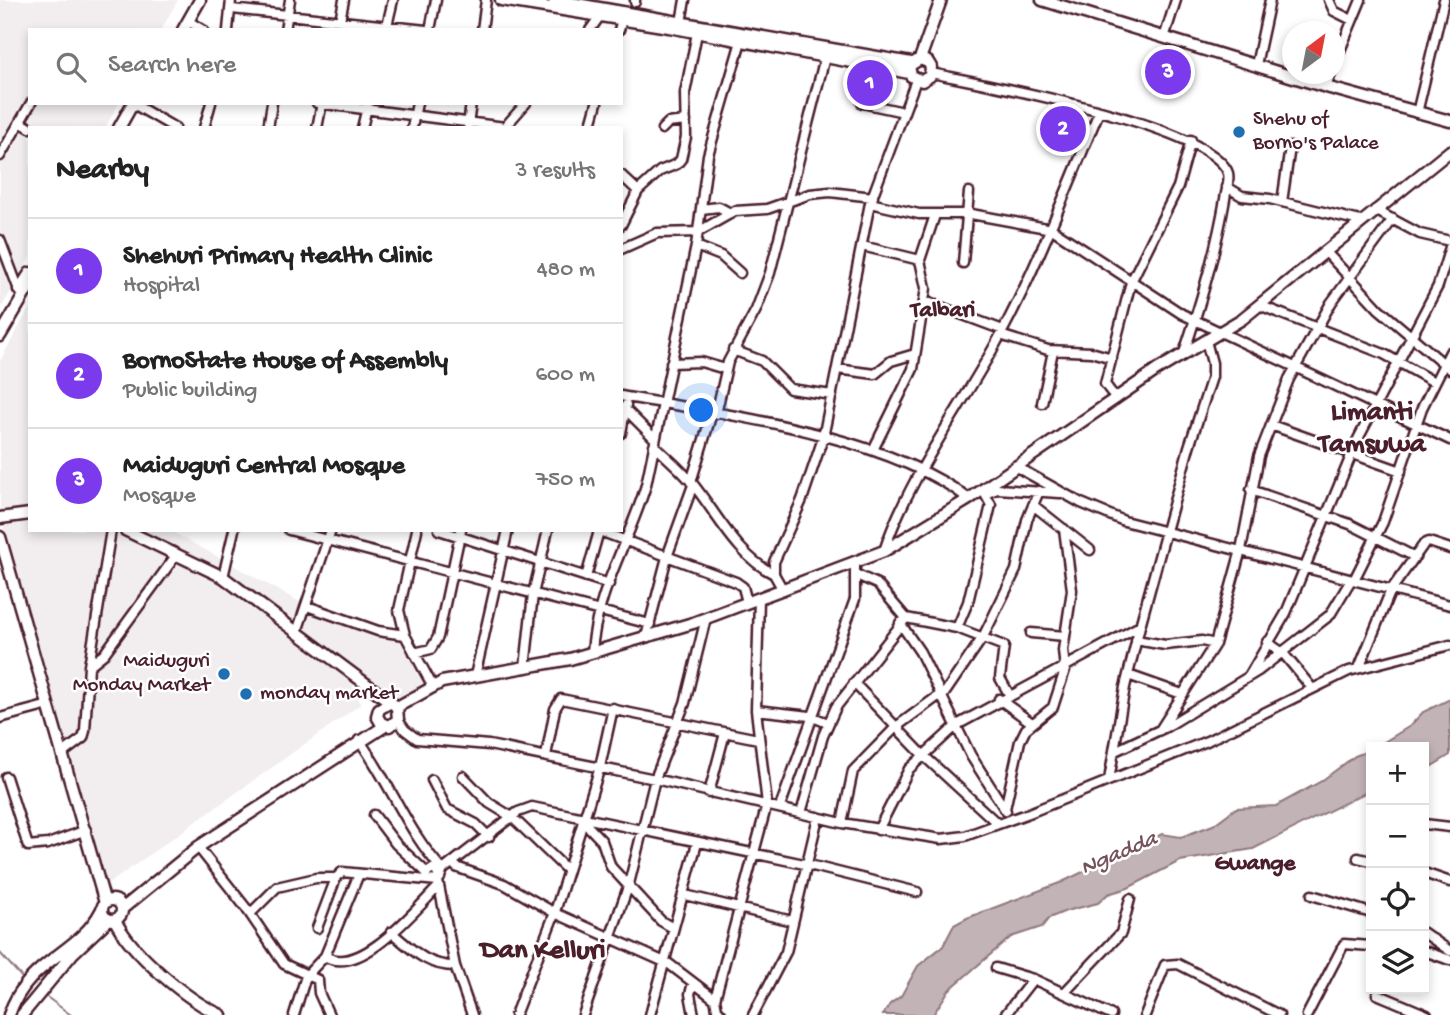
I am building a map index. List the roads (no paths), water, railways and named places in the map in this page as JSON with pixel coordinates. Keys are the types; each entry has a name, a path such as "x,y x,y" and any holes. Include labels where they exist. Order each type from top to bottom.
{"main road":[{"path":"177,28 192,0"},
{"path":"186,25 200,0"},
{"path":"501,0 600,16 620,25 680,26 697,33 825,57 917,67"},
{"path":"554,0 581,2 680,26 917,67 931,73 925,80 917,67"},
{"path":"917,67 941,0"},
{"path":"1042,0 1326,87 1450,121"},
{"path":"120,126 136,105"},
{"path":"126,126 136,105"},
{"path":"358,741 377,716 379,709 433,687 592,653 706,618 783,590 856,570 984,491 1015,466 1184,353 1222,332 1450,151"},
{"path":"0,324 28,276"},
{"path":"0,336 28,288"},
{"path":"0,518 28,514"},
{"path":"4,1014 42,965 112,910 198,847 292,788 358,741 385,726 393,725 398,720 393,705 223,577 129,532"},
{"path":"0,537 97,868 112,910 143,953 188,997 222,1015"},
{"path":"377,716 385,726"},
{"path":"22,1015 112,910"}],"street":[{"path":"285,28 290,0"},
{"path":"339,25 344,0"},
{"path":"228,28 231,4 339,25 387,28 393,0"},
{"path":"429,28 436,0"},
{"path":"482,28 486,0"},
{"path":"680,26 685,0"},
{"path":"1164,38 1176,0"},
{"path":"1256,65 1270,0"},
{"path":"1329,0 1334,12 1352,20"},
{"path":"1345,39 1361,0"},
{"path":"1417,113 1444,0"},
{"path":"591,28 600,16"},
{"path":"623,221 638,191 660,171 677,164 681,159 686,137 685,93 697,33"},
{"path":"592,653 594,627 599,610 646,485 696,246 708,155 741,41"},
{"path":"646,637 667,557 726,369 733,350 756,310 770,273 825,57"},
{"path":"774,574 779,547 802,500 823,438 872,200 904,112 917,67"},
{"path":"931,73 1100,112 1191,140 1227,170 1222,228 1184,353"},
{"path":"862,103 904,112"},
{"path":"0,156 30,105"},
{"path":"139,105 172,126"},
{"path":"205,126 210,105"},
{"path":"268,126 272,105"},
{"path":"317,126 320,105"},
{"path":"412,126 417,105"},
{"path":"468,125 471,105"},
{"path":"505,126 524,105"},
{"path":"591,126 596,105"},
{"path":"362,126 367,106 486,126"},
{"path":"884,551 897,517 1002,332 1052,229 1100,112"},
{"path":"662,130 668,124 686,121"},
{"path":"20,122 28,127"},
{"path":"1116,399 1105,384 1131,282 1178,187 1191,140"},
{"path":"1282,202 1290,147"},
{"path":"623,177 638,191"},
{"path":"1227,187 1242,196 1282,202 1360,221"},
{"path":"623,248 657,233 698,232 730,213 787,204 810,194 830,192 935,215 969,214 1052,229 1194,321 1450,440"},
{"path":"963,263 969,192"},
{"path":"701,209 719,207 730,213"},
{"path":"1375,210 1420,234 1450,241"},
{"path":"873,450 905,388 915,354 926,288 920,260 935,215"},
{"path":"1160,730 1215,643 1241,550 1251,490 1271,425 1296,368 1350,277 1393,219"},
{"path":"0,240 19,290"},
{"path":"696,246 721,256 740,273"},
{"path":"862,246 920,260"},
{"path":"1249,677 1286,613 1351,454 1438,286 1450,247"},
{"path":"1325,251 1379,309 1448,366"},
{"path":"925,300 1053,351 1090,352 1112,358"},
{"path":"1259,305 1399,362 1434,382"},
{"path":"1109,780 1139,626 1212,377 1212,363 1206,341"},
{"path":"733,350 762,361 790,388 832,395"},
{"path":"1042,403 1053,351"},
{"path":"1115,751 1160,730 1249,677 1330,615 1377,536 1415,424 1434,382 1448,366 1450,352"},
{"path":"837,369 851,373 875,374 891,361 915,354"},
{"path":"671,363 701,362 726,369"},
{"path":"623,422 624,395 714,413 873,450 924,469 969,499"},
{"path":"625,410 692,483 733,538 757,563 774,574 783,590"},
{"path":"1271,425 1401,471"},
{"path":"1015,466 1065,494 1124,521 1450,604"},
{"path":"957,628 968,602 991,505 984,491 996,489 1065,494"},
{"path":"1251,490 1327,515 1377,536 1415,557"},
{"path":"842,823 853,771 896,727 942,695 983,637 1020,560 1027,520 1039,491"},
{"path":"1033,505 1090,550"},
{"path":"1005,809 1020,741 1032,723 1053,707 1062,681 1072,590 1064,529"},
{"path":"63,753 83,738 89,666 111,532"},
{"path":"223,577 234,532"},
{"path":"296,532 650,624"},
{"path":"297,632 330,532"},
{"path":"416,532 399,610 405,635 433,687"},
{"path":"475,676 508,532"},
{"path":"525,668 533,594 548,532"},
{"path":"586,577 600,532"},
{"path":"602,532 625,543 736,582 743,587 747,602"},
{"path":"414,653 431,649 438,637 461,534 609,584"},
{"path":"1359,668 1391,590 1415,557 1429,542 1450,549"},
{"path":"89,666 104,654 177,554"},
{"path":"856,570 877,584 903,620 971,756 1010,820"},
{"path":"780,807 810,716 855,599 856,570"},
{"path":"717,1013 715,999 767,804 756,710 759,598"},
{"path":"307,606 378,631 405,635"},
{"path":"583,1015 629,884 655,779 696,666 706,618"},
{"path":"903,620 957,628 1006,649 1000,678 1009,694"},
{"path":"801,813 828,723 854,683 903,620"},
{"path":"878,830 899,784 923,755 957,725 999,699 1139,626"},
{"path":"1031,633 1065,636"},
{"path":"1136,640 1165,645 1202,641 1215,643"},
{"path":"1267,642 1283,653 1311,687"},
{"path":"398,720 405,730 417,739 489,745 655,779 842,823 941,839 965,836 1010,820 1226,733 1311,687 1359,668 1450,645"},
{"path":"1128,675 1182,694"},
{"path":"854,683 923,755 998,824"},
{"path":"546,756 555,709 561,699 758,739"},
{"path":"999,699 1032,723"},
{"path":"0,718 49,705"},
{"path":"515,1015 555,913 600,767 613,708"},
{"path":"756,710 810,716 828,723"},
{"path":"709,793 726,733"},
{"path":"358,741 380,769 440,879 455,966 472,1015"},
{"path":"463,776 489,803 512,817 567,870"},
{"path":"6,777 28,846 48,844 86,830"},
{"path":"432,780 447,809 476,824 489,837"},
{"path":"325,956 339,961 359,957 391,932 453,862 512,817 532,807 808,865 917,892"},
{"path":"374,815 396,844 427,873 434,868 440,879"},
{"path":"753,1015 783,959 818,817"},
{"path":"584,819 602,841 611,867 661,921 673,928"},
{"path":"1429,825 1450,827"},
{"path":"650,1015 673,928 685,895 697,843"},
{"path":"198,847 285,964 318,980 319,993 329,1015"},
{"path":"1358,858 1366,860"},
{"path":"453,862 470,873 504,884 610,940 664,961 715,999"},
{"path":"317,928 336,878 342,872 440,879"},
{"path":"294,1015 306,976 325,956 359,874"},
{"path":"1429,875 1450,882"},
{"path":"250,914 280,885 316,878 336,878"},
{"path":"685,895 792,921"},
{"path":"1312,895 1366,912"},
{"path":"1064,993 1122,933 1130,899"},
{"path":"391,932 417,956 436,965 455,966"},
{"path":"1429,936 1450,951"},
{"path":"1307,1015 1343,944 1366,946"},
{"path":"1429,952 1450,960"},
{"path":"1144,1015 1165,965 1169,963 1178,964 1279,1015"},
{"path":"996,968 1034,979 1111,1015"},
{"path":"1005,1015 1034,979"},
{"path":"693,983 690,994 694,1015"},
{"path":"1377,994 1427,1015"}],"waterway":[{"path":"0,953 25,981"},
{"path":"44,995 71,1015"}],"place":[{"name":"Maiduguri Central Mosque","path":"1168,72"},
{"name":"Shehuri Primary Health Clinic","path":"870,83"},
{"name":"BornoState House of Assembly","path":"1063,129"},
{"name":"Shehu of Borno's Palace","path":"1239,132"},
{"name":"Maiduguri Monday Market","path":"224,674"},
{"name":"monday market","path":"246,694"}],"district":[{"name":"Talbari","path":"943,311"},
{"name":"Limanti Tamsuwa","path":"1372,429"},
{"name":"Gwange","path":"1255,864"},
{"name":"Dan Kelluri","path":"543,951"}],"water label":[{"name":"Ngadda","path":"1119,854"}]}
